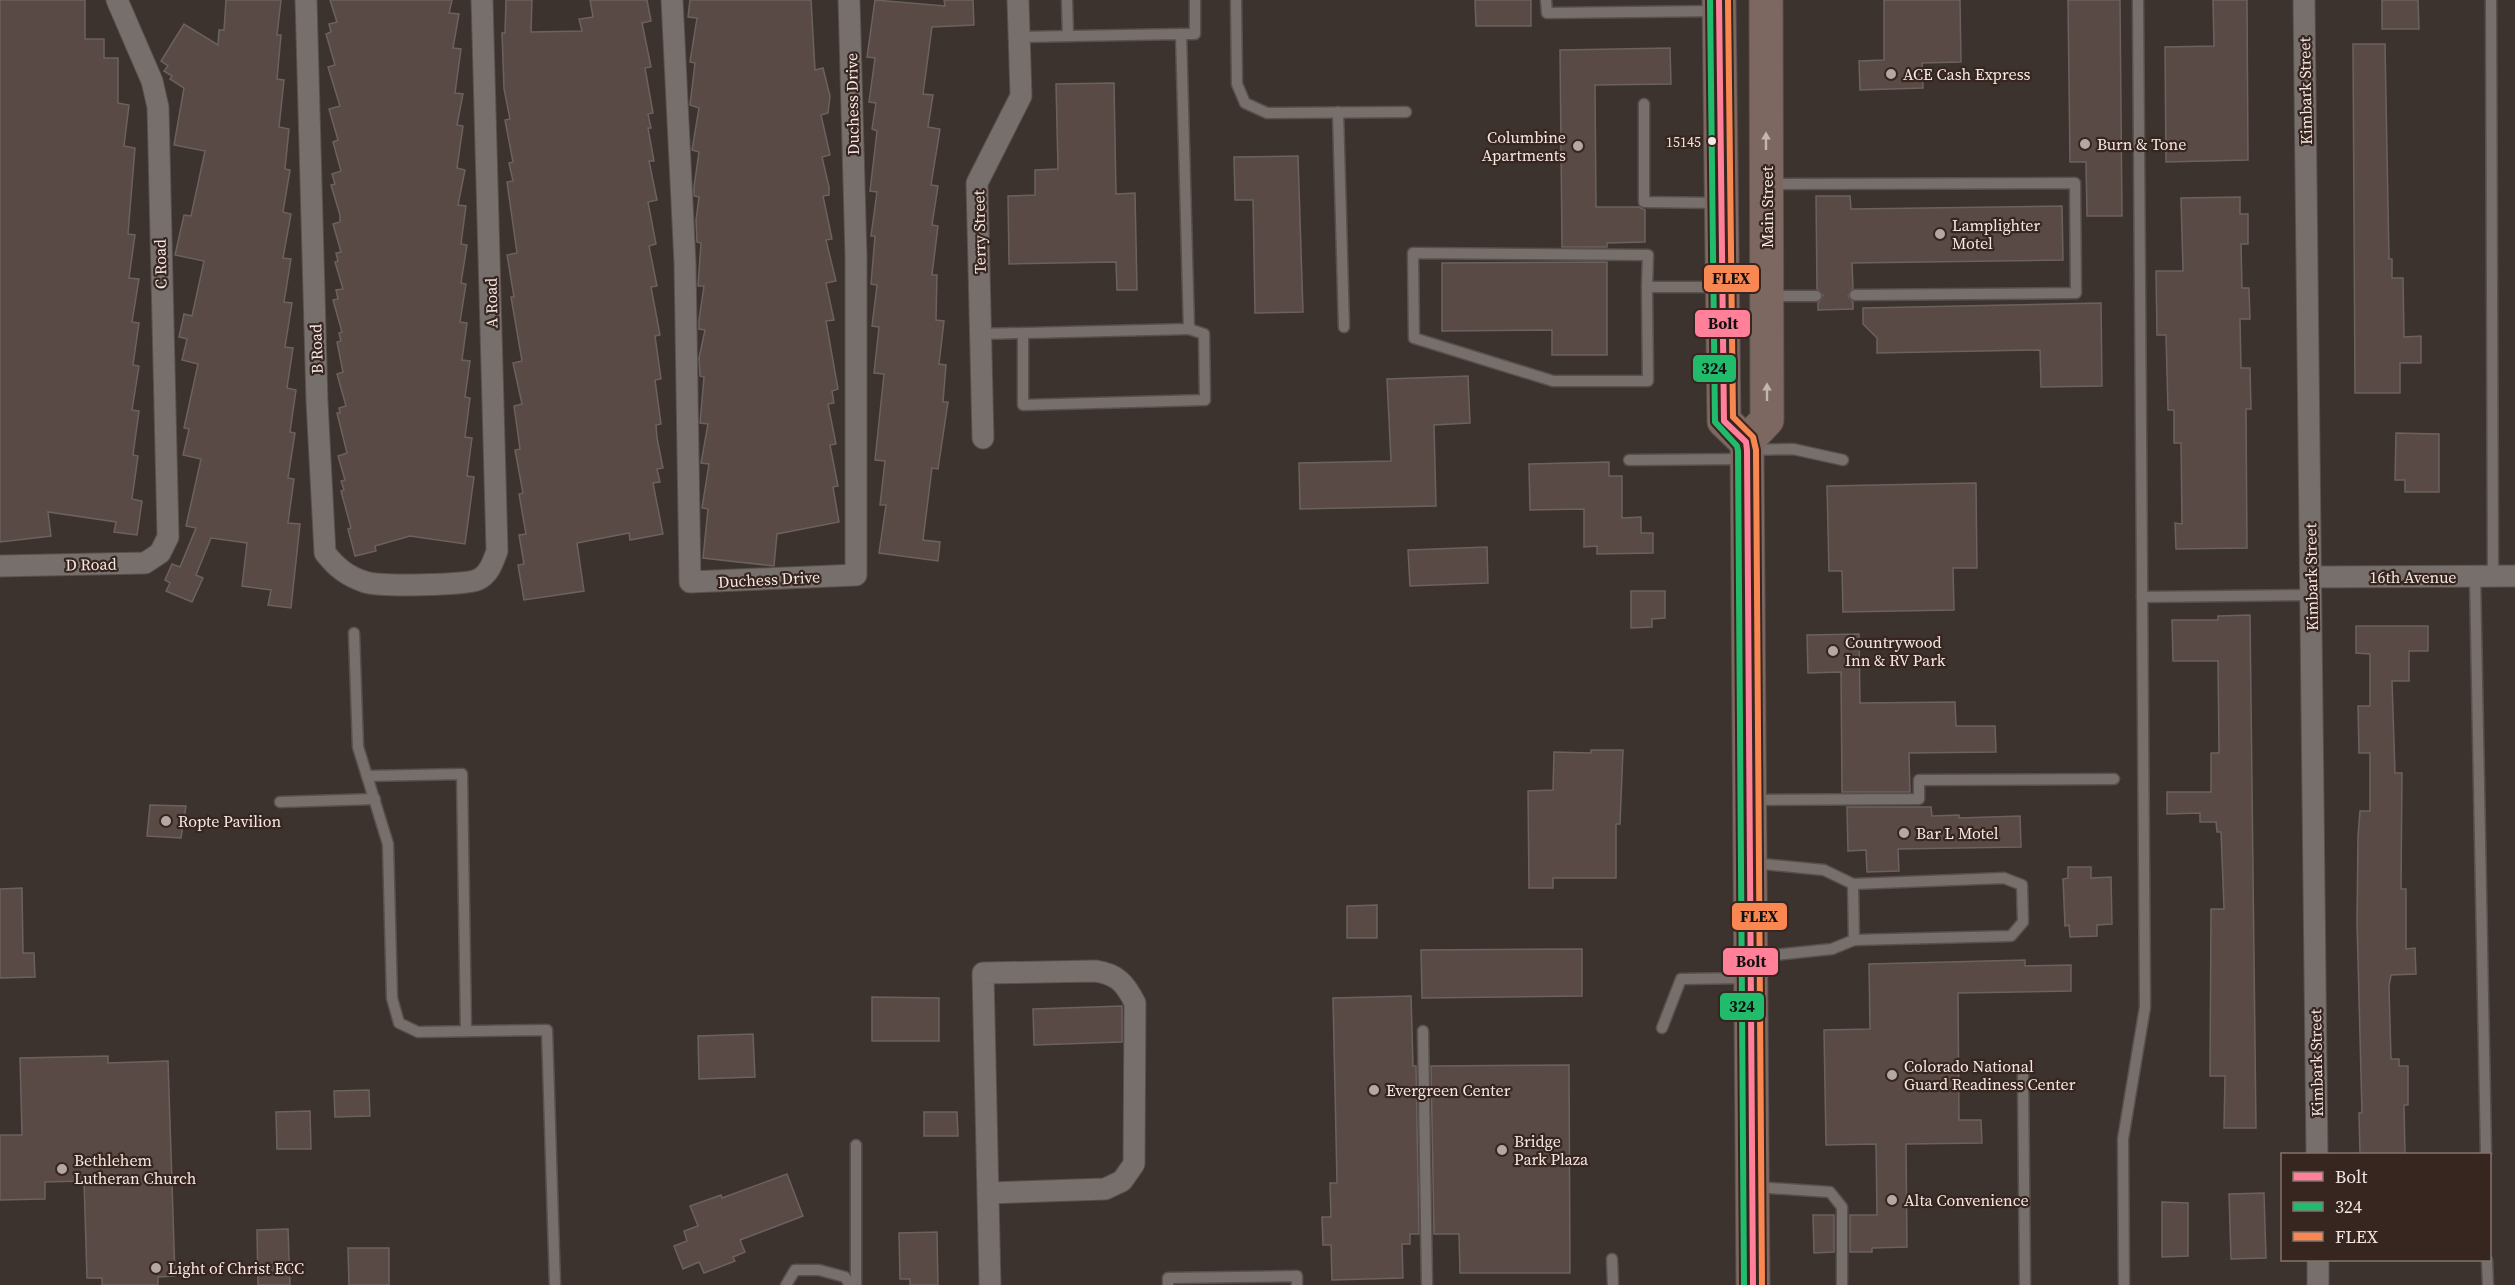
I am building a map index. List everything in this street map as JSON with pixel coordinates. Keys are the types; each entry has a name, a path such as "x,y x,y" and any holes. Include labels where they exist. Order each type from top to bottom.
{"highway":[{"name":"Main Street","path":"1746,450 1767,420 1766,0"},
{"path":"1719,6 1724,421 1746,450 1753,1285"}],"street":[{"name":"C Road","path":"117,0 152,81 158,107 168,537"},
{"name":"B Road","path":"306,0 317,402 326,553 339,570 367,583 459,583"},
{"name":"A Road","path":"459,583 477,580 491,568 497,551 482,0"},
{"name":"Duchess Drive","path":"672,0 685,263 690,582 856,575 856,256 849,0"},
{"name":"Terry Street","path":"983,438 977,183 1021,96 1018,0"},
{"name":"Kimbark Street","path":"2304,0 2317,1153"},
{"name":"D Road","path":"0,566 145,563 160,553 168,537"},
{"name":"16th Avenue","path":"2311,586 2515,576"},
{"path":"988,1193 1105,1189 1122,1181 1134,1164 1136,1003 1125,983 1110,973 1095,971 983,973 990,1285"},
{"path":"2318,1261 2318,1285"}],"lane":[{"path":"1067,0 1068,36"},
{"path":"1019,37 1195,34 1195,0"},
{"path":"1236,0 1237,84 1245,103 1267,113 1407,112"},
{"path":"1546,0 1547,14 1719,6"},
{"path":"2124,1285 2123,1138 2145,1007 2138,0"},
{"path":"2486,1153 2484,576 2491,0"},
{"path":"1181,34 1189,329"},
{"path":"1644,104 1644,202 1722,203"},
{"path":"1338,112 1344,327"},
{"path":"1767,184 2075,183 2076,293 1855,295"},
{"path":"1413,253 1648,255 1647,287 1648,381 1553,381 1414,338 1413,253"},
{"path":"1647,287 1723,287"},
{"path":"1767,296 1816,296"},
{"path":"981,334 1189,329 1204,334 1205,400 1023,405 1023,333"},
{"path":"1629,460 1746,450 1793,449 1843,460"},
{"path":"2142,597 2311,586"},
{"path":"354,633 358,747 388,844 392,998 399,1023 418,1032 547,1030 555,1285"},
{"path":"367,776 462,774 466,1031"},
{"path":"1749,800 1919,799 1919,780 2114,780"},
{"path":"280,802 375,799"},
{"path":"1662,1028 1681,979 1832,949 1854,940 2011,936 2024,922 2022,885 2004,878 1853,884 1824,870 1750,863"},
{"path":"1853,884 1854,940"},
{"path":"1424,1031 1427,1285"},
{"path":"2023,1074 2025,1285"},
{"path":"856,1145 856,1285"},
{"path":"1752,1187 1830,1192 1842,1208 1842,1285"},
{"path":"1612,1258 1613,1285"},
{"path":"2487,1261 2488,1285"},
{"path":"786,1285 795,1270 819,1270 845,1277 850,1285"},
{"path":"1168,1285 1168,1278 1297,1276 1297,1285"}],"building":[{"path":"0,0 85,0 85,39 104,39 104,58 118,58 118,103 129,105 124,146 135,148 128,234 135,235 129,278 139,279 132,322 139,323 133,365 139,366 132,410 139,411 133,455 138,456 132,499 142,501 137,535 114,532 116,522 48,512 51,536 0,542"},
{"path":"226,0 281,0 277,35 281,35 277,79 284,80 279,127 289,129 285,169 290,170 283,212 291,214 283,258 291,259 284,302 292,303 285,347 293,348 287,388 296,390 290,432 295,433 288,478 294,479 288,523 300,524 291,608 268,605 271,590 242,586 247,543 211,538 196,575 203,578 192,602 166,591 170,583 165,580 172,564 180,567 196,528 186,526 201,459 183,455 189,429 184,428 198,364 182,360 187,339 179,337 184,314 192,316 204,261 175,255 184,215 191,216 205,151 174,145 184,88 170,79 172,76 164,71 168,66 161,61 184,24 218,45 219,30 224,30"},
{"path":"330,0 452,0 449,13 459,14 453,48 461,49 455,93 463,94 457,125 463,126 457,168 465,170 458,205 466,206 461,244 467,245 461,283 466,284 460,322 467,323 462,360 470,361 465,397 470,398 465,437 472,438 467,476 474,477 465,544 410,536 375,546 376,551 355,556 348,529 351,528 341,491 344,490 341,481 345,480 338,456 347,453 337,413 340,413 339,408 346,406 337,374 343,372 337,342 341,341 339,333 342,332 333,300 338,299 336,290 343,289 335,262 338,261 336,253 341,252 333,224 340,222 340,215 331,185 335,184 332,174 341,171 333,142 338,140 329,109 340,106 328,67 335,65 326,34 331,32 329,24 337,22"},
{"path":"506,0 532,0 531,32 582,31 579,19 593,17 590,0 647,0 651,21 642,23 651,67 645,68 653,113 648,114 651,128 648,128 654,161 649,161 657,200 648,202 656,244 649,246 657,286 651,287 660,335 655,336 661,379 655,380 661,424 656,425 663,468 657,469 660,482 653,483 663,534 630,540 629,533 577,543 584,591 524,600 518,565 524,564 519,535 526,534 519,494 523,493 515,450 520,449 514,406 522,404 513,363 522,361 511,297 514,297 507,255 517,253 507,182 513,181 509,163 513,162 505,120 510,119 504,89 502,33 505,33"},
{"path":"690,0 811,0 815,70 823,68 830,96 828,113 821,115 830,155 822,157 829,187 829,195 823,196 832,239 826,240 836,281 826,283 834,320 826,321 838,389 832,391 834,403 828,404 836,444 830,445 838,486 833,487 839,522 777,534 774,566 703,558 708,509 702,508 709,464 701,463 708,424 700,423 704,377 700,376 699,358 705,330 699,329 699,320 704,286 698,286 701,243 697,242 696,220 699,197 694,196 699,152 692,150 699,108 690,105 695,63 690,62 697,18 688,17"},
{"path":"875,0 945,6 944,0 973,0 974,25 932,27 923,94 933,95 928,127 940,129 931,185 938,186 932,225 938,226 932,275 937,275 936,320 944,321 939,364 946,365 943,402 948,402 938,469 932,468 923,540 940,542 938,561 879,553 886,505 880,505 885,461 875,460 884,374 874,373 879,327 872,326 877,285 871,284 875,236 871,236 877,192 870,191 877,131 872,129 876,103 869,102 875,58 867,57"},
{"path":"1475,0 1531,0 1531,26 1476,26"},
{"path":"1884,0 1960,0 1961,62 1922,63 1923,88 1860,90 1859,61 1884,60"},
{"path":"2068,0 2120,0 2122,216 2087,216 2086,162 2070,162"},
{"path":"2213,0 2247,0 2248,160 2166,162 2165,47 2214,46"},
{"path":"2382,0 2418,0 2419,29 2382,29"},
{"path":"2353,44 2385,44 2389,259 2392,259 2392,278 2403,278 2404,337 2421,336 2421,363 2400,363 2400,393 2355,393"},
{"name":"Columbine Apartments","path":"1670,48 1671,84 1595,85 1596,207 1639,207 1645,210 1645,242 1607,243 1607,247 1562,247 1560,50"},
{"path":"1114,83 1116,194 1135,193 1137,290 1117,290 1116,262 1009,264 1008,196 1035,195 1035,170 1058,169 1056,84"},
{"path":"1298,156 1303,312 1255,313 1253,200 1235,200 1234,157"},
{"name":"Lamplighter Motel","path":"1816,196 1850,196 1851,209 2062,206 2063,260 1852,263 1853,288 1848,296 1853,302 1853,309 1818,310 1818,303 1823,295 1817,289"},
{"path":"2240,197 2240,214 2248,214 2248,244 2241,244 2242,288 2249,288 2250,319 2240,319 2241,368 2250,368 2251,409 2246,409 2247,548 2176,549 2175,523 2182,524 2181,443 2174,443 2174,410 2168,410 2166,335 2157,335 2156,271 2183,271 2181,198"},
{"path":"1607,262 1607,355 1552,355 1552,330 1442,331 1442,263"},
{"path":"2101,303 2102,386 2041,387 2040,350 1877,353 1877,338 1863,324 1863,308"},
{"path":"1468,376 1470,423 1434,425 1436,506 1300,509 1299,463 1391,461 1387,379"},
{"path":"2396,433 2439,434 2439,492 2405,492 2405,480 2395,480"},
{"path":"1609,462 1609,476 1622,476 1622,518 1641,517 1641,533 1653,533 1653,553 1597,554 1597,546 1584,547 1584,509 1530,510 1529,464"},
{"path":"1976,483 1977,568 1953,568 1954,610 1843,612 1842,571 1829,571 1827,486"},
{"path":"1487,547 1488,583 1410,586 1408,550"},
{"path":"1631,591 1665,591 1665,618 1652,619 1652,627 1631,628"},
{"path":"2250,615 2256,1128 2224,1128 2225,1076 2210,1076 2211,909 2224,909 2221,832 2217,832 2216,822 2200,822 2200,813 2167,814 2167,792 2211,792 2211,753 2219,753 2218,661 2173,661 2172,620 2218,620 2218,616"},
{"path":"2356,626 2428,626 2428,651 2409,651 2409,681 2392,681 2395,773 2402,773 2401,889 2406,889 2406,949 2415,948 2416,974 2391,975 2389,986 2391,1059 2399,1059 2399,1066 2408,1066 2408,1105 2404,1105 2405,1153 2360,1153 2359,1113 2362,1113 2357,922 2358,836 2360,811 2370,811 2370,753 2359,753 2358,706 2370,706 2370,654 2356,653"},
{"path":"1859,634 1860,703 1955,702 1956,726 1995,726 1996,752 1909,753 1910,792 1842,792 1841,672 1808,673 1807,635"},
{"path":"1591,750 1623,750 1620,824 1616,824 1616,878 1553,878 1553,888 1529,888 1528,791 1553,790 1554,752 1591,753"},
{"name":"Ropte Pavilion","path":"150,805 186,806 181,838 147,836"},
{"name":"Bar L Motel","path":"1847,807 1931,807 1932,816 1959,815 1959,818 2020,816 2021,847 1898,849 1899,871 1867,872 1866,850 1848,851"},
{"path":"2068,867 2091,867 2091,878 2111,877 2112,924 2097,925 2097,936 2070,937 2069,925 2065,926 2063,879 2068,878"},
{"path":"22,888 23,953 34,953 35,977 0,978 0,889"},
{"path":"1377,905 1377,938 1347,938 1347,906"},
{"path":"1582,949 1582,996 1422,998 1421,950"},
{"path":"2025,960 2025,966 2071,965 2071,991 1958,993 1959,1120 1981,1120 1982,1143 1906,1144 1907,1247 1872,1248 1872,1252 1850,1252 1850,1215 1877,1215 1876,1144 1826,1145 1824,1030 1870,1029 1869,964"},
{"name":"Evergreen Center","path":"1411,996 1413,1066 1416,1066 1419,1234 1410,1234 1410,1244 1402,1244 1403,1278 1332,1280 1331,1245 1323,1245 1322,1217 1331,1217 1330,1183 1337,1183 1333,998"},
{"path":"872,997 939,998 939,1041 872,1041"},
{"path":"1122,1006 1122,1042 1034,1045 1033,1009"},
{"path":"753,1034 755,1077 699,1079 698,1036"},
{"path":"108,1056 108,1063 168,1061 175,1276 158,1277 158,1285 102,1285 102,1278 87,1278 84,1181 45,1182 45,1199 0,1200 0,1135 22,1135 20,1058"},
{"name":"Bridge Park Plaza","path":"1569,1065 1570,1273 1460,1273 1459,1234 1434,1234 1431,1066"},
{"path":"369,1090 370,1116 335,1117 334,1091"},
{"path":"310,1111 311,1149 277,1149 276,1112"},
{"path":"924,1112 957,1112 958,1136 924,1136"},
{"path":"787,1174 803,1216 740,1240 745,1252 733,1257 735,1261 704,1273 699,1262 683,1269 674,1246 687,1241 684,1231 698,1226 690,1206 721,1195 722,1198"},
{"path":"2264,1193 2266,1258 2231,1259 2229,1194"},
{"path":"2162,1202 2188,1203 2188,1256 2162,1257"},
{"path":"1813,1215 1834,1215 1834,1252 1814,1253"},
{"path":"288,1229 290,1285 258,1285 257,1230"},
{"path":"937,1232 938,1285 910,1285 910,1279 900,1279 899,1233"},
{"path":"348,1248 389,1248 389,1285 349,1285"}],"transit line":[{"name":"324","path":"1710,0 1715,422 1737,446 1738,451 1744,1285"},
{"name":"Bolt","path":"1719,0 1724,421 1746,442 1747,450 1753,1285"},
{"name":"FLEX","path":"1728,0 1733,417 1753,437 1756,450 1762,1285"}],"place":[{"name":"ACE Cash Express","path":"1891,74"},
{"name":"15145","path":"1712,141"},
{"name":"Burn & Tone","path":"2085,144"},
{"name":"Columbine Apartments","path":"1578,146"},
{"name":"Lamplighter Motel","path":"1940,234"},
{"name":"Countrywood Inn & RV Park","path":"1833,651"},
{"name":"Ropte Pavilion","path":"166,821"},
{"name":"Bar L Motel","path":"1904,833"},
{"name":"Colorado National Guard Readiness Center","path":"1892,1075"},
{"name":"Evergreen Center","path":"1374,1090"},
{"name":"Bridge Park Plaza","path":"1502,1150"},
{"name":"Bethlehem Lutheran Church","path":"62,1169"},
{"name":"Alta Convenience","path":"1892,1200"},
{"name":"Light of Christ ECC","path":"156,1268"}]}
